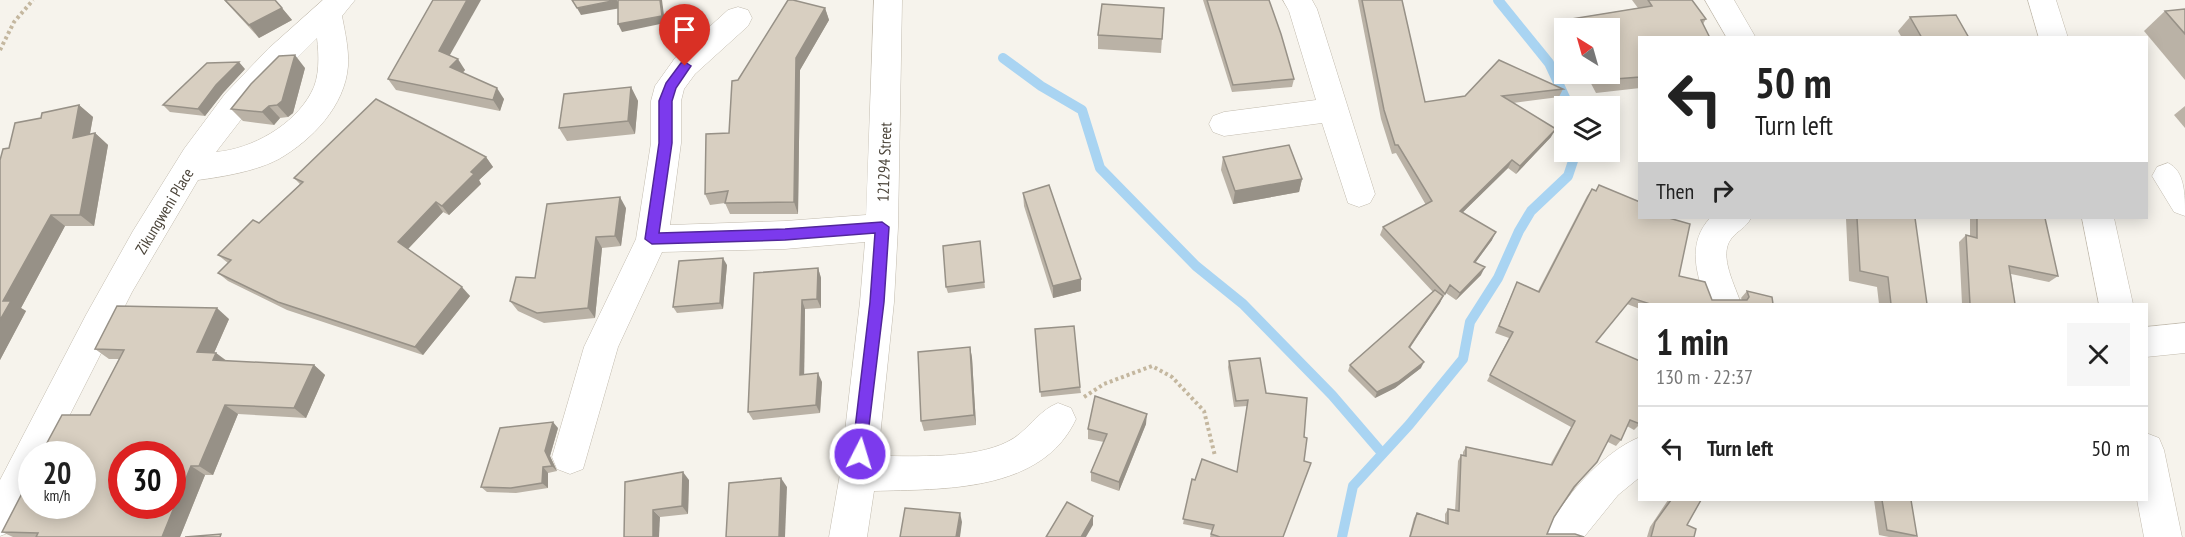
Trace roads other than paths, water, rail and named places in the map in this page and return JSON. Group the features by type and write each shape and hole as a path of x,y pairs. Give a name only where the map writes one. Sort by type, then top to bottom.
{"street":[{"name":"121294 Street","path":"848,537 858,474 877,302 882,227 888,0"},
{"path":"1297,0 1303,9 1359,194"},
{"path":"1719,0 1741,36"},
{"path":"2042,0 2053,36"},
{"path":"189,168 225,164 267,151 305,123 326,96 333,67 334,6"},
{"name":"Zikungweni Place","path":"39,441 115,292 189,168 223,119 254,82 334,6"},
{"path":"570,458 601,347 652,239 666,143 666,101 670,86 685,66 738,18"},
{"path":"1224,124 1333,110"},
{"path":"2168,176 2185,203"},
{"path":"1724,303 1714,277 1712,247 1718,231 1734,219"},
{"path":"2098,219 2116,303"},
{"path":"652,239 785,235 882,227"},
{"path":"2148,342 2185,338"},
{"path":"858,474 953,470 985,465 1011,457 1033,446 1058,419"},
{"path":"1563,537 1566,530 1605,483 1638,456"},
{"path":"2148,460 2163,537"},
{"name":"Zikungweni Place","path":"0,518 18,483"}],"waterway":[{"path":"1498,0 1549,63 1564,96"},
{"path":"1003,58 1041,86 1082,110 1100,168 1196,266 1243,304 1332,395 1382,453"},
{"path":"1342,537 1353,486 1409,425 1463,359 1470,322 1498,278 1519,231 1531,211 1568,176 1573,162"}]}
